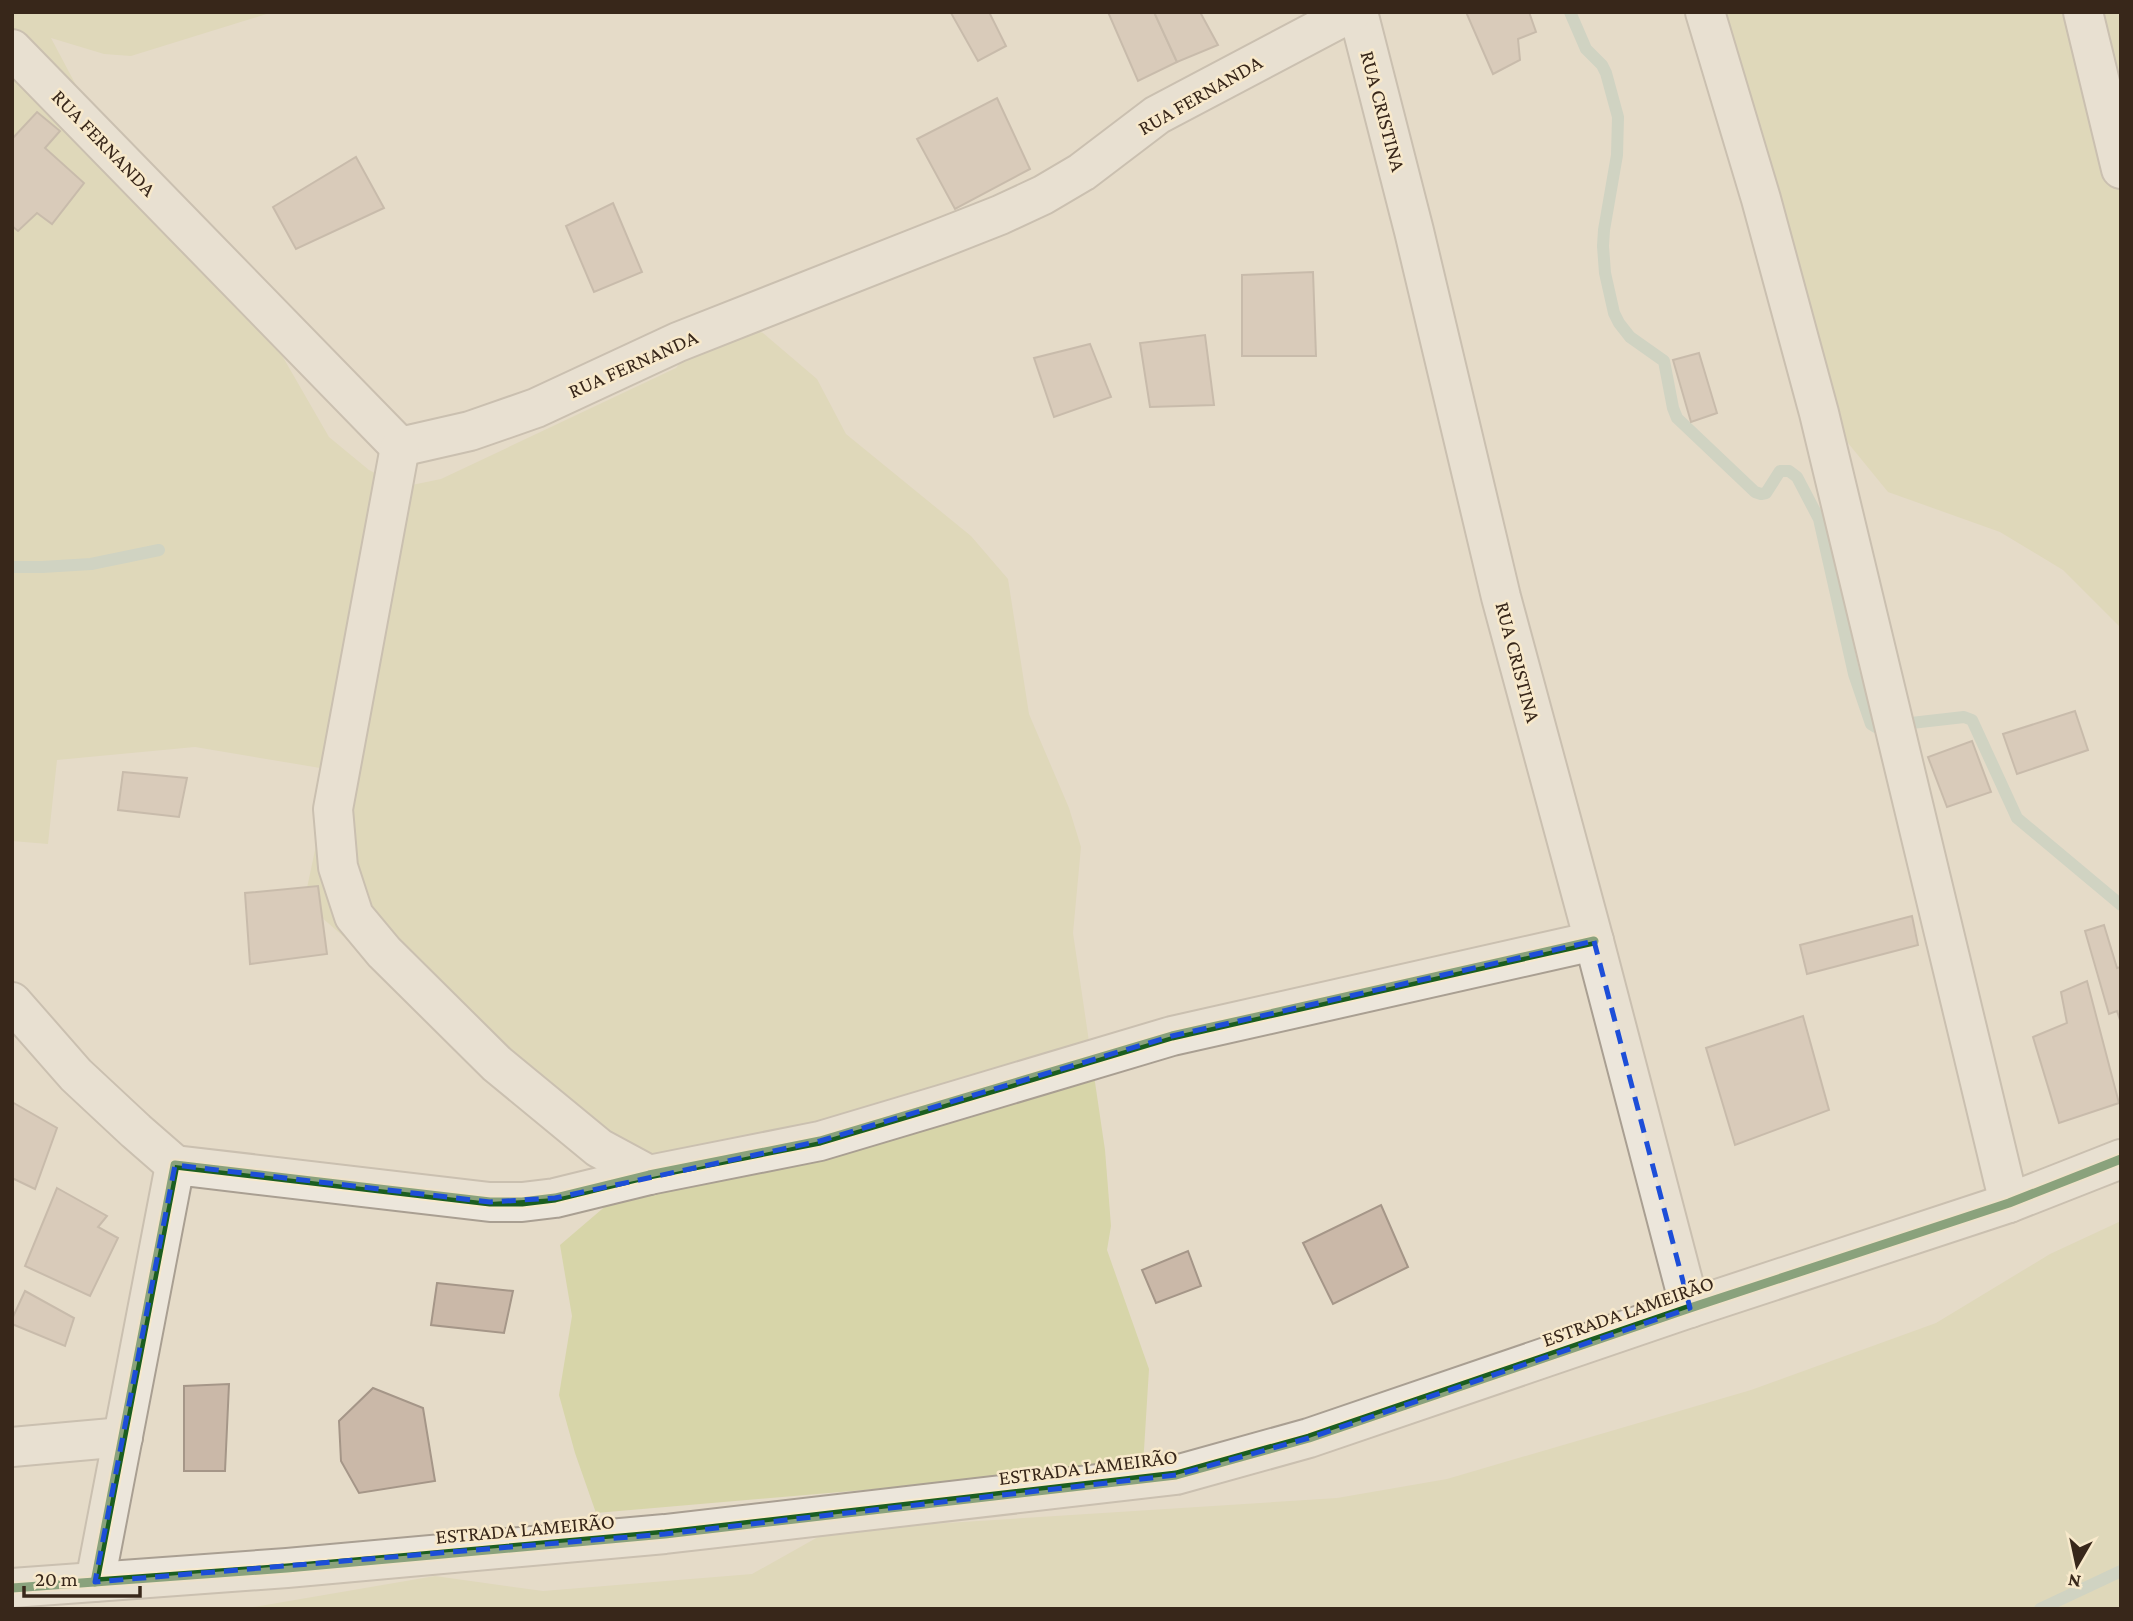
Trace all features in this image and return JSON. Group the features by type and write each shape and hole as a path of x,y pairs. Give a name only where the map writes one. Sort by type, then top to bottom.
{"street":[{"name":"RUA FERNANDA","path":"12,49 400,447 470,430 536,408 678,342 1000,215 1043,195 1082,172 1157,115 1352,12"},
{"name":"RUA CRISTINA","path":"1358,12 1414,231 1501,597 1690,1308"},
{"path":"1705,12 1761,199 1819,413 2009,1203"},
{"path":"2083,12 2121,170"},
{"path":"400,447 333,809 338,867 354,916 384,952 497,1063 599,1148 649,1175"},
{"path":"12,1002 76,1075 135,1131 176,1165 489,1202 522,1202 555,1198 649,1175 820,1141 1172,1036 1594,941"},
{"name":"ESTRADA LAMEIRÃO","path":"12,1588 287,1568 665,1534 1176,1475 1309,1438 2009,1203 2121,1159"},
{"path":"95,1582 176,1165"},
{"path":"12,1447 123,1437"}],"highlighted area":[{"path":"1594,941 1690,1308 1309,1438 1176,1475 665,1534 95,1582 175,1165 490,1202 555,1198 820,1141 1172,1036"}],"shaded area":[{"path":"12,12 273,12 131,56 104,54 51,38 95,121 280,352 329,437 369,470 402,487 441,479 676,368 707,330 734,322 763,333 817,379 846,434 971,536 1008,579 1029,714 1069,808 1081,847 1073,933 1105,1150 1111,1226 1107,1250 1149,1369 1143,1466 596,1513 559,1395 572,1316 560,1245 629,1186 304,902 332,770 195,747 57,760 48,844 12,841"},
{"path":"1720,12 2121,12 2121,628 2063,570 2000,532 1888,492 1839,432"},
{"path":"2121,1221 2121,1609 242,1609 435,1576 543,1591 752,1574 834,1528 1337,1498 1447,1479 1751,1390 1936,1323 2050,1254"}],"building":[{"path":"989,12 1006,46 978,61 951,13"},
{"path":"1108,12 1154,12 1177,62 1138,81"},
{"path":"1154,12 1200,12 1218,45 1177,62"},
{"path":"1466,12 1529,12 1536,32 1518,39 1520,60 1493,74"},
{"path":"997,98 1030,169 955,209 917,139"},
{"path":"37,112 60,131 45,148 84,183 52,224 37,213 18,231 12,226 12,139"},
{"path":"356,157 384,208 296,249 273,207"},
{"path":"613,203 642,272 594,292 566,226"},
{"path":"1313,272 1316,356 1242,356 1242,275"},
{"path":"1205,335 1214,405 1150,407 1140,343"},
{"path":"1090,344 1111,397 1054,417 1034,358"},
{"path":"1699,353 1717,413 1691,422 1673,360"},
{"path":"2075,711 2088,750 2017,774 2003,734"},
{"path":"1972,741 1991,792 1947,807 1928,757"},
{"path":"123,772 187,778 179,817 118,810"},
{"path":"318,886 327,954 250,964 245,893"},
{"path":"1912,916 1918,945 1807,974 1800,945"},
{"path":"2104,925 2117,968 2121,967 2121,1023 2117,1011 2109,1014 2085,931"},
{"path":"2087,981 2119,1103 2059,1123 2033,1037 2067,1023 2061,992"},
{"path":"1803,1016 1829,1110 1735,1145 1706,1048"},
{"path":"12,1102 57,1128 35,1189 12,1178"},
{"path":"57,1188 107,1216 98,1227 118,1238 90,1296 25,1266"},
{"path":"1381,1205 1408,1267 1333,1304 1303,1243"},
{"path":"1188,1251 1201,1286 1156,1303 1142,1270"},
{"path":"437,1283 513,1291 504,1333 431,1325"},
{"path":"25,1291 74,1318 65,1346 12,1324"},
{"path":"229,1384 225,1471 184,1471 184,1386"},
{"path":"373,1388 423,1408 435,1481 359,1493 341,1461 339,1421"}],"waterway":[{"path":"1570,12 1586,49 1606,73 1618,117 1617,155 1603,246 1605,273 1614,313 1630,337 1664,361 1677,418 1755,492 1766,493 1780,471 1789,471 1797,477 1819,519 1854,674 1871,724 1876,727 1964,717 1972,720 2017,818 2121,905"},
{"path":"12,567 91,564 159,550"},
{"path":"2040,1609 2121,1571"}],"cycle path":[{"path":"95,1582 175,1165 490,1202 555,1198 649,1175 820,1141 1172,1036 1594,941"},
{"path":"12,1588 287,1568 665,1534 1176,1475 1309,1438 2009,1203 2121,1159"}]}
